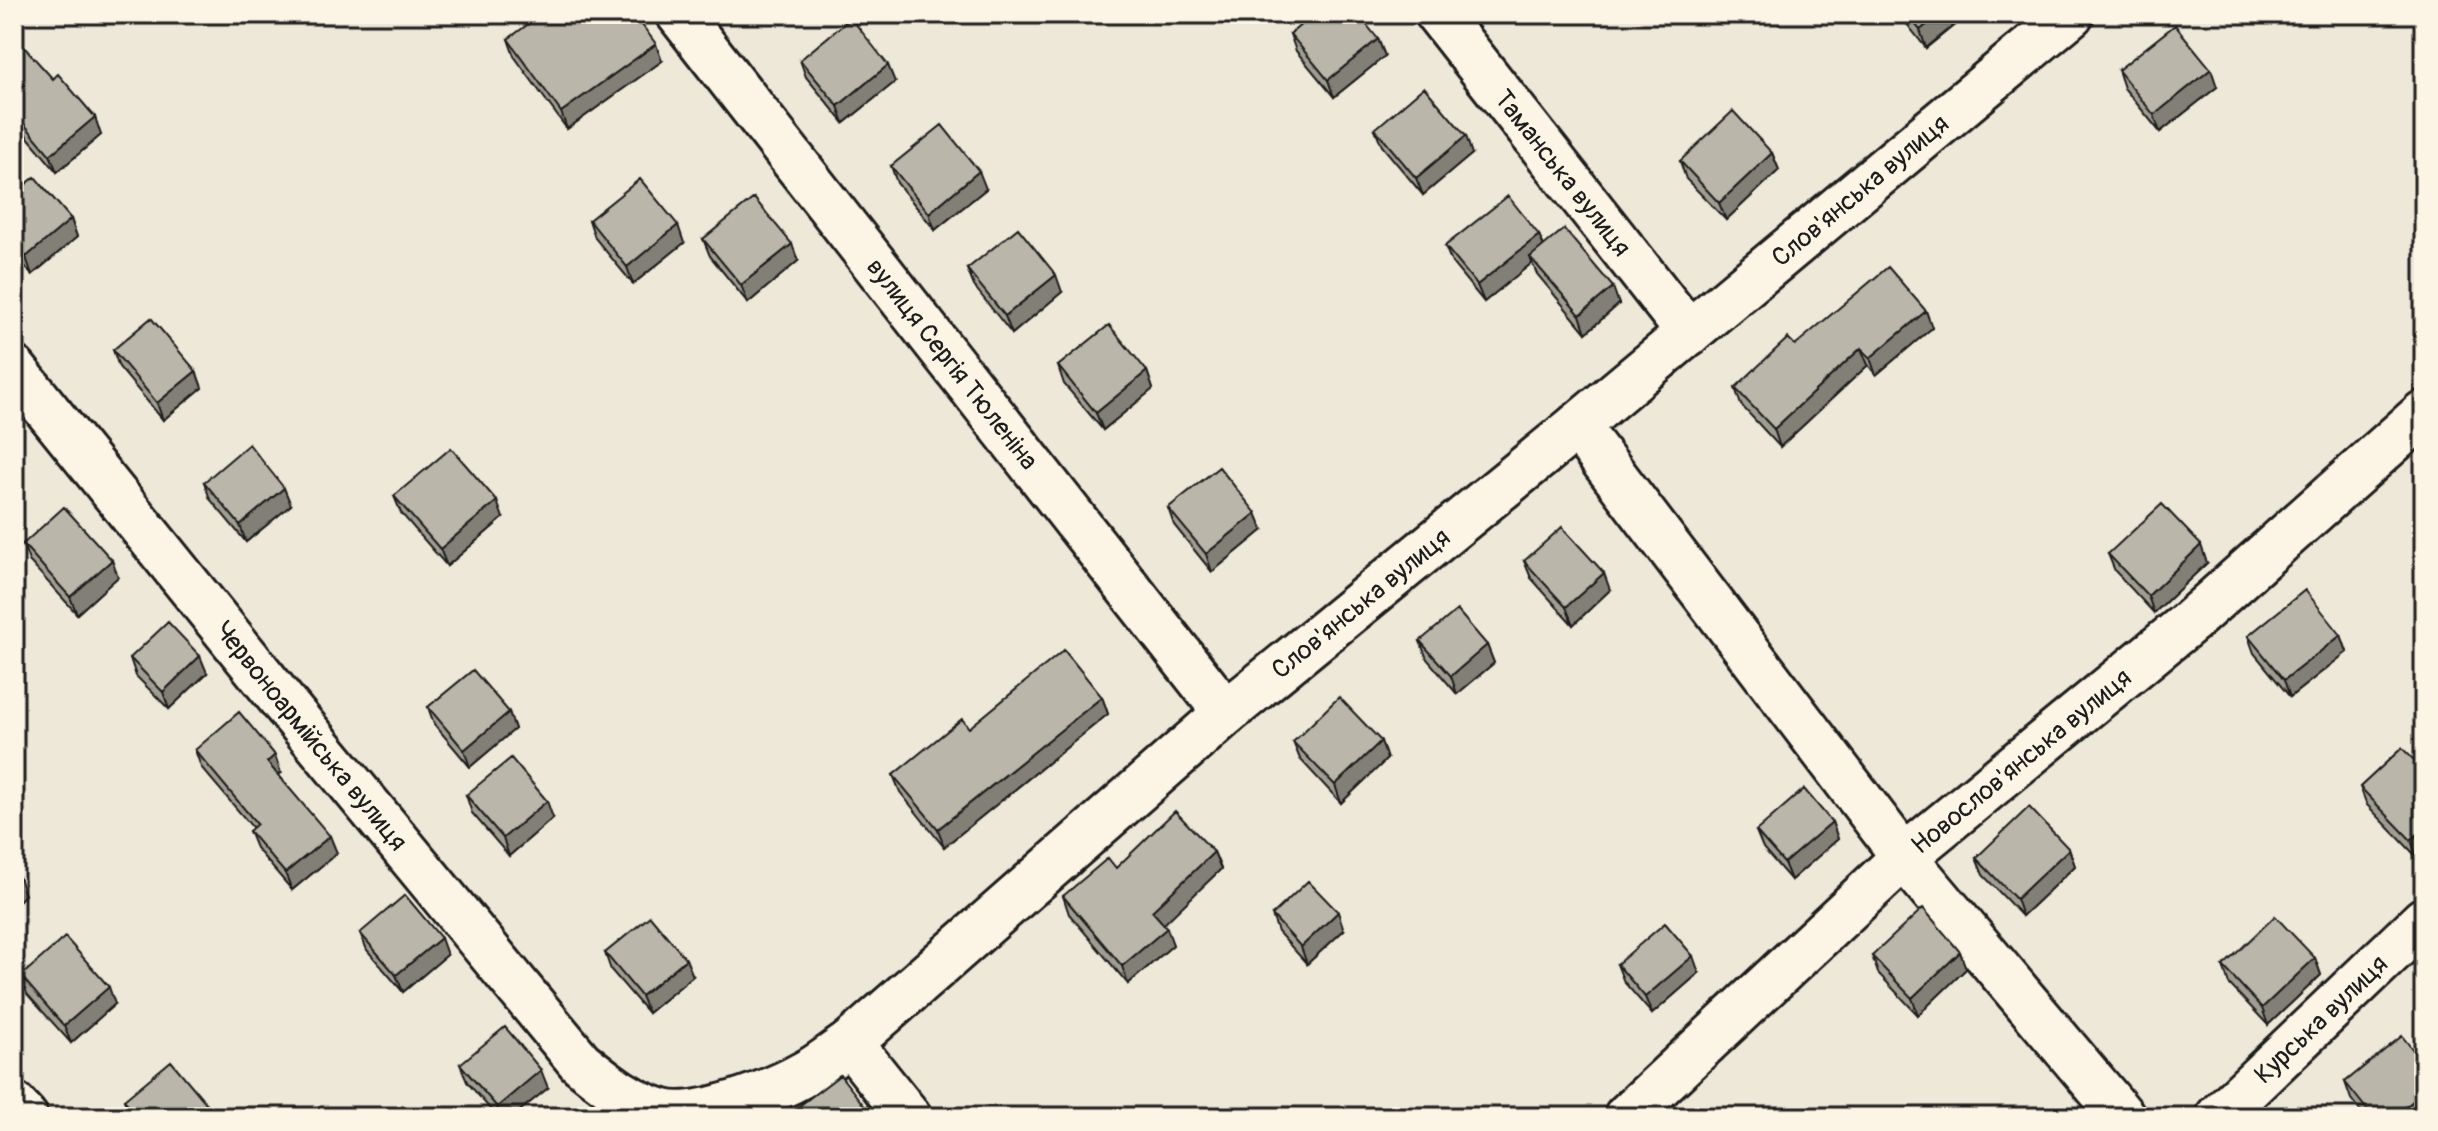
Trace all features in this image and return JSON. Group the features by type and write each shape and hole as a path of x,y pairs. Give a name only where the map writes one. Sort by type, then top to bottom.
{"street":[{"name":"вулиця Сергія Тюленіна","path":"679,14 1226,713"},
{"name":"Таманська вулиця","path":"1438,14 1689,333"},
{"name":"Слов'янська вулиця","path":"619,1094 666,1113 708,1110 757,1095 805,1074 850,1043 1226,713 1577,426 2071,14"},
{"name":"Червоноармійська вулиця","path":"20,390 580,1062 619,1094"},
{"name":"Новослов'янська вулиця","path":"1626,1117 1904,857 2191,621 2424,413"},
{"path":"1577,426 1904,857 2123,1117"},
{"name":"Курська вулиця","path":"2218,1117 2424,920"},
{"path":"850,1043 909,1117"},
{"path":"14,1105 25,1117"}],"building":[{"path":"542,14 634,14 656,44 561,112 508,39"},
{"path":"1314,14 1358,14 1378,39 1328,80 1290,34"},
{"path":"1907,14 1940,14 1920,30"},
{"path":"851,18 888,65 838,106 800,60"},
{"path":"2175,25 2211,69 2154,115 2118,70"},
{"path":"14,36 53,79 58,74 95,117 50,155 14,112 20,107 14,101"},
{"path":"1424,87 1466,136 1416,178 1375,129"},
{"path":"1733,111 1772,153 1719,203 1680,161"},
{"path":"942,125 979,171 929,213 891,166"},
{"path":"35,177 71,219 26,257 14,243 14,194"},
{"path":"640,179 678,225 627,267 589,220"},
{"path":"1508,196 1539,235 1477,285 1445,246"},
{"path":"754,198 792,244 741,285 703,239"},
{"path":"1018,228 1056,275 1005,316 967,269"},
{"path":"1564,229 1613,287 1580,315 1530,257"},
{"path":"1888,267 1926,311 1870,358 1861,348 1774,429 1735,388 1788,338 1795,345"},
{"path":"151,318 196,371 157,403 113,350"},
{"path":"1109,325 1147,371 1096,413 1058,366"},
{"path":"249,444 284,488 240,525 204,482"},
{"path":"451,448 497,501 440,549 394,496"},
{"path":"1219,467 1256,513 1206,554 1168,508"},
{"path":"2162,504 2201,545 2148,596 2108,554"},
{"path":"64,507 112,560 70,597 23,544"},
{"path":"1562,527 1604,573 1566,607 1524,561"},
{"path":"2305,590 2341,635 2284,680 2248,636"},
{"path":"1457,610 1487,645 1451,676 1420,641"},
{"path":"168,622 200,656 163,692 130,658"},
{"path":"1064,650 1102,697 938,829 893,775 962,719 969,728"},
{"path":"473,670 509,712 464,750 428,707"},
{"path":"1339,697 1381,741 1335,785 1293,742"},
{"path":"239,712 275,755 267,762 330,836 285,873 249,831 257,824 195,750"},
{"path":"2402,748 2424,770 2424,828 2411,840 2360,787"},
{"path":"511,758 547,801 503,838 466,795"},
{"path":"1804,789 1832,822 1784,863 1756,831"},
{"path":"2029,807 2069,849 2016,899 1976,858"},
{"path":"1175,811 1214,852 1152,911 1167,928 1122,966 1063,896 1108,858 1116,868"},
{"path":"1308,881 1338,912 1301,947 1272,915"},
{"path":"405,895 441,938 396,975 360,933"},
{"path":"1923,908 1960,952 1912,998 1872,956"},
{"path":"650,916 686,959 641,996 605,953"},
{"path":"2275,916 2315,958 2262,1008 2223,966"},
{"path":"1665,923 1693,956 1645,997 1617,964"},
{"path":"65,937 109,987 64,1026 21,976"},
{"path":"505,1027 541,1070 497,1107 460,1064"},
{"path":"2402,1036 2424,1064 2424,1092 2393,1117 2373,1117 2345,1082"},
{"path":"171,1061 207,1104 192,1117 139,1117 124,1100"},
{"path":"840,1075 873,1117 799,1117 794,1110"},
{"path":"2092,1110 2102,1117 2085,1117"}]}
